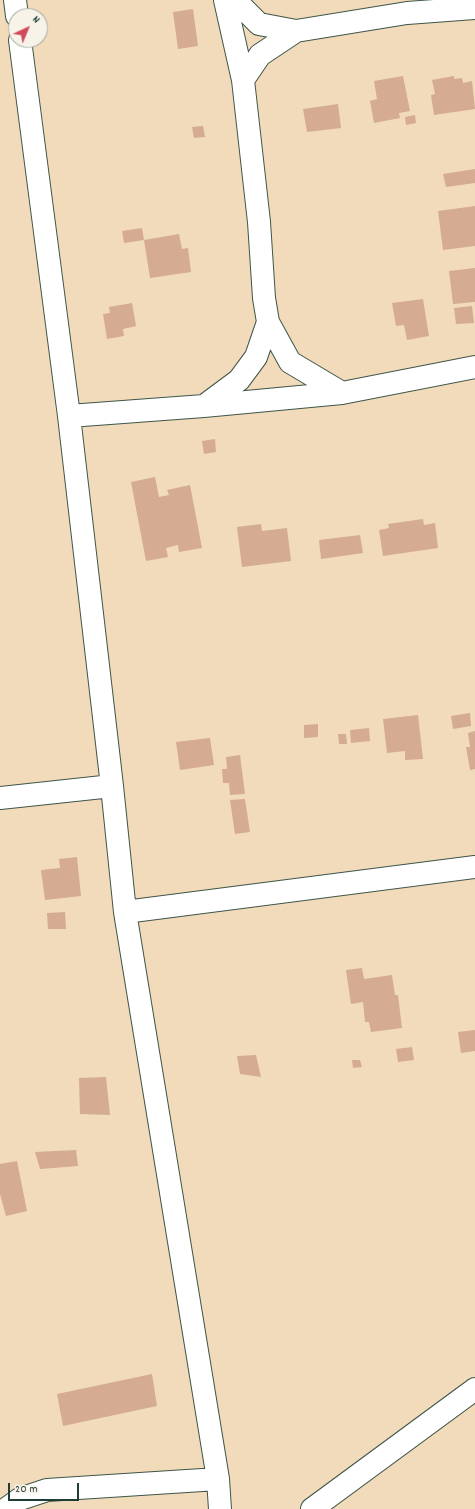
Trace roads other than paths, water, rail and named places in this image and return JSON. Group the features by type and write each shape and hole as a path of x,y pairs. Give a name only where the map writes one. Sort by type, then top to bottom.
{"street":[{"path":"225,0 243,80 259,222 264,298 268,322 290,362 342,393"},
{"path":"234,0 259,24 296,31 407,13 475,8"},
{"path":"243,80 260,55 296,31"},
{"path":"21,48 69,416 126,912 218,1478 220,1509"},
{"path":"204,406 239,380 256,357 268,322"},
{"path":"69,416 204,406 342,393 475,367"},
{"path":"0,798 112,786"},
{"path":"126,912 475,867"},
{"path":"312,1509 475,1389"},
{"path":"6,1509 20,1499 47,1490 218,1478"}]}
